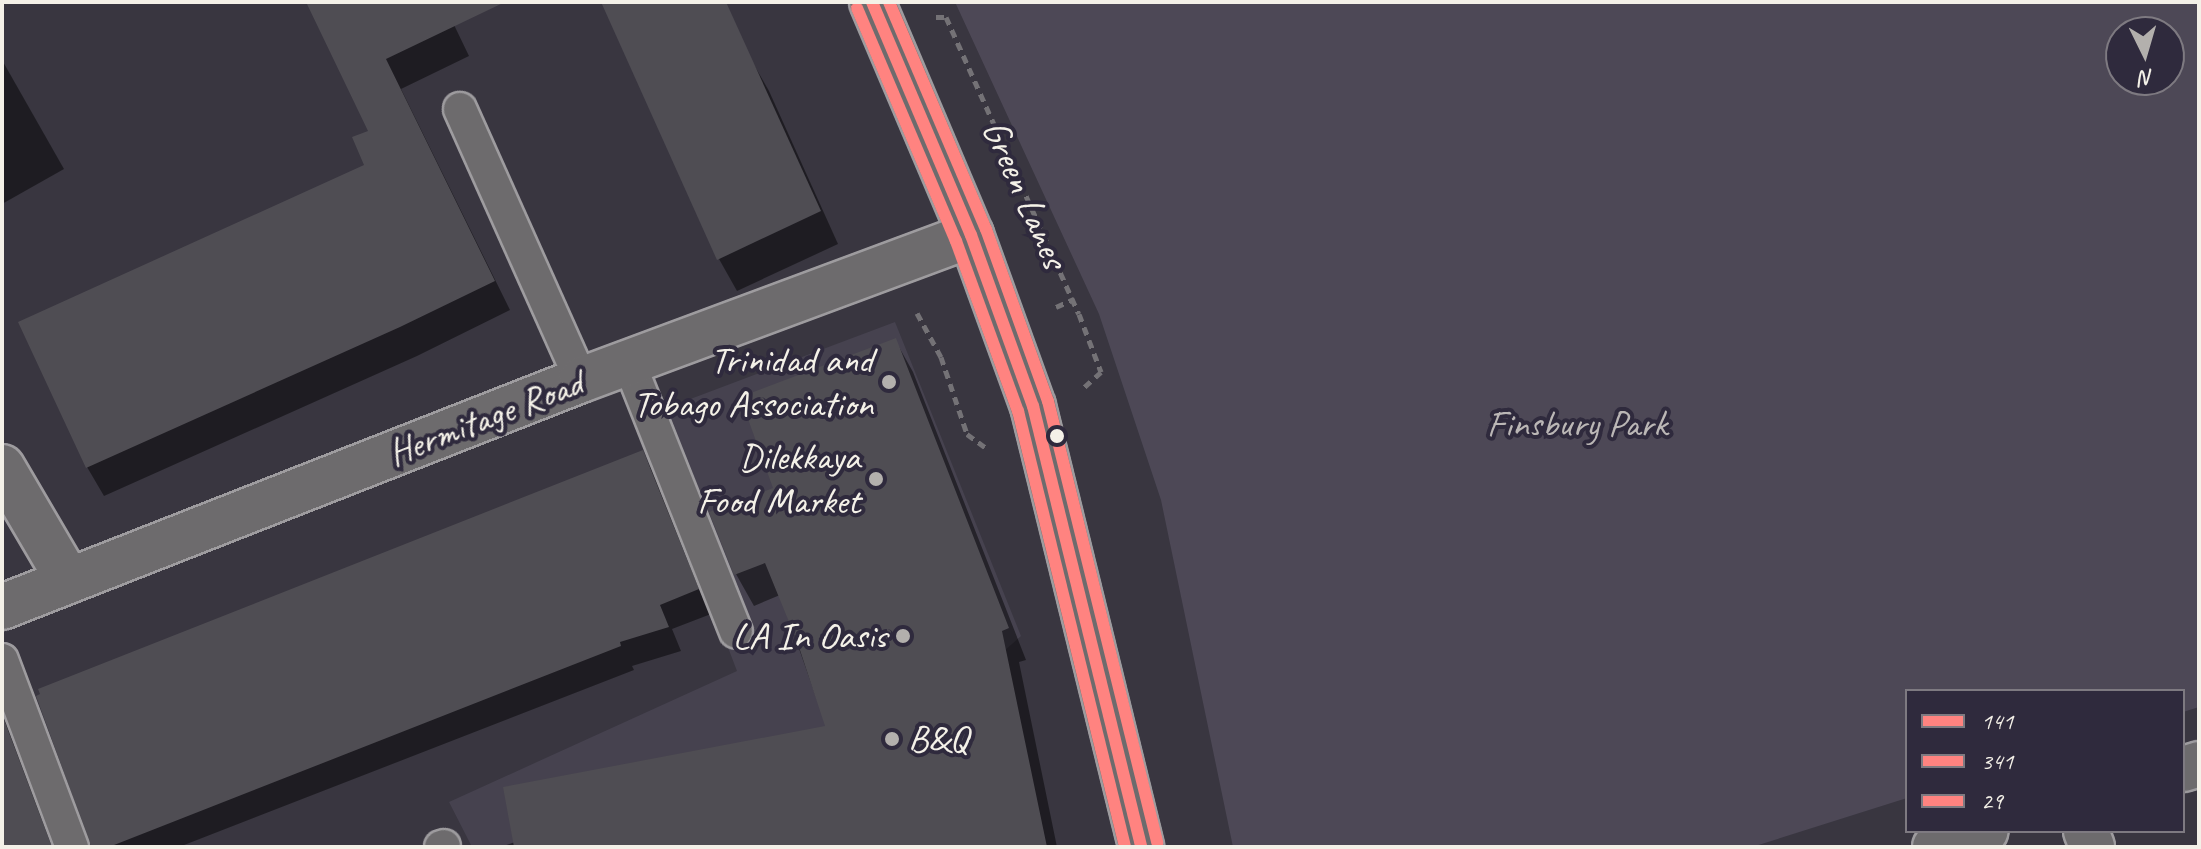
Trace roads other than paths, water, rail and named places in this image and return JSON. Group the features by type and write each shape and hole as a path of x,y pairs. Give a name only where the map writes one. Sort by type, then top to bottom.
{"street":[{"name":"Green Lanes","path":"872,2 971,235 1041,432 1141,847"},
{"name":"Hermitage Road","path":"2,607 581,380 971,235"},
{"path":"2,467 69,581"},
{"path":"1935,847 1980,833"}],"lane":[{"path":"460,109 581,380"},
{"path":"629,363 736,632"},
{"path":"2,660 72,847"}],"place":[{"name":"Trinidad and Tobago Association","path":"889,382"},
{"name":"Dilekkaya Food Market","path":"876,479"},
{"name":"LA In Oasis","path":"903,636"},
{"name":"B&Q","path":"892,739"}],"park label":[{"name":"Finsbury Park","path":"1577,424"}]}
